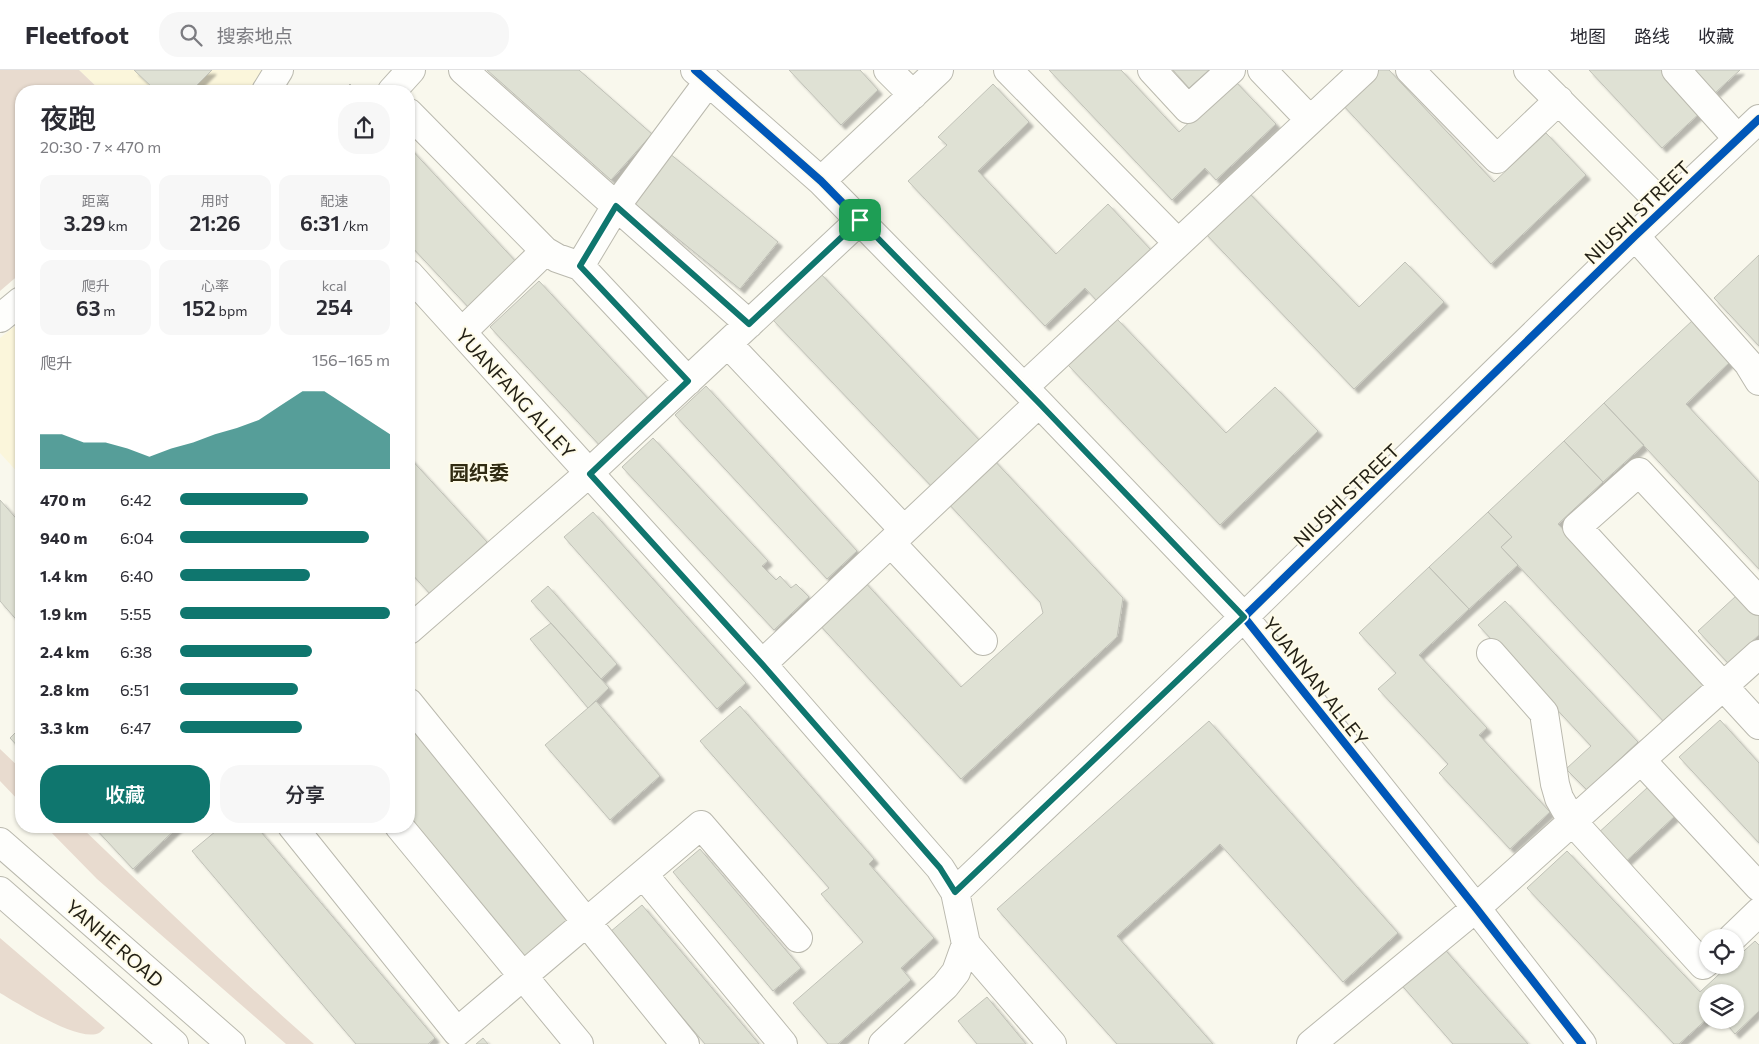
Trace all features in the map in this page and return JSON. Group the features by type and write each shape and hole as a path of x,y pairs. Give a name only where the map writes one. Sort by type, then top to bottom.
{"street":[{"path":"270,85 279,70"},
{"path":"397,85 411,70"},
{"path":"463,70 749,324"},
{"path":"888,70 913,95"},
{"path":"821,181 939,70"},
{"path":"1008,70 1178,243"},
{"path":"1152,70 1188,109 1231,70"},
{"path":"1262,70 1310,120"},
{"path":"762,664 898,536 1178,243 1364,70"},
{"path":"1528,70 1666,207"},
{"path":"1676,70 1737,138"},
{"path":"1417,72 1496,159 1559,100"},
{"path":"580,266 616,206 702,76"},
{"name":"YUANNAN ALLEY","path":"702,76 821,181 1032,395 1244,617 1582,1044"},
{"path":"415,119 545,251 557,258 580,266 688,381"},
{"name":"NIUSHI STREET","path":"955,892 1244,617 1635,236 1759,119"},
{"path":"415,625 590,474 860,220"},
{"path":"1635,236 1748,363 1759,381"},
{"path":"462,332 545,251"},
{"name":"YUANFANG ALLEY","path":"415,281 762,664 940,868 955,892 966,944 1052,1044"},
{"path":"0,318 15,306"},
{"path":"728,344 898,536 983,642"},
{"path":"1759,601 1639,472 1577,527 1759,725"},
{"path":"1490,653 1544,713 1555,784 1559,798 1572,821 1699,961"},
{"path":"1311,1044 1476,908 1759,654"},
{"path":"415,711 685,1044"},
{"path":"1641,760 1759,887"},
{"path":"298,833 456,1032 701,825 798,938"},
{"path":"404,833 579,1044"},
{"name":"YANHE ROAD","path":"0,842 231,1044"},
{"path":"644,874 783,1044"},
{"name":"YANHE ROAD","path":"0,891 174,1044"},
{"path":"1741,929 1759,912"},
{"path":"883,1044 945,986 956,972 966,944"}],"shaded area":[{"path":"0,70 79,70 95,85 15,85 15,278 0,291"},
{"path":"79,70 269,70 260,85 95,85"},
{"path":"15,326 15,469 0,453 0,338"},
{"path":"0,749 15,763 15,797 0,781"},
{"path":"52,833 87,833 225,964 314,1044 286,1044 97,879"},
{"path":"0,938 105,1028 99,1033 90,1035 78,1033 49,1021 0,993"}],"building":[{"path":"134,70 212,70 197,85 150,85"},
{"path":"487,70 579,70 652,134 611,180"},
{"path":"789,70 860,70 878,90 841,125"},
{"path":"1049,70 1121,70 1179,132 1234,80 1276,124 1216,180 1205,168 1172,200"},
{"path":"1173,70 1209,70 1189,88"},
{"path":"1376,70 1389,70 1494,182 1546,133 1586,175 1491,264 1341,103"},
{"path":"1589,70 1662,70 1701,112 1662,148"},
{"path":"1694,70 1740,70 1715,93"},
{"path":"993,84 1029,122 978,171 1056,254 1108,204 1151,250 1097,301 1085,288 1045,326 908,181 947,145 938,137"},
{"path":"415,153 519,265 471,310 415,250"},
{"path":"669,153 778,242 740,289 630,200"},
{"path":"1247,191 1359,307 1405,262 1444,302 1354,389 1204,232"},
{"path":"1759,255 1759,346 1714,298"},
{"path":"820,273 983,444 935,490 772,319"},
{"path":"539,281 652,403 603,449 490,327"},
{"path":"1117,319 1226,433 1275,387 1318,431 1220,525 1068,365"},
{"path":"1693,320 1731,361 1686,404 1759,482 1759,569 1604,403"},
{"path":"706,386 857,551 827,579 675,415"},
{"path":"1604,403 1644,445 1603,482 1564,441"},
{"path":"653,438 768,561 762,566 776,580 780,576 791,588 796,584 809,597 774,630 622,467"},
{"path":"1564,441 1603,482 1558,524 1708,685 1666,724 1501,547 1512,537 1488,512"},
{"path":"992,458 1123,598 1117,637 961,779 817,622 863,580 961,687 1043,613 1040,602 946,501"},
{"path":"415,464 487,542 431,595 415,578"},
{"path":"0,500 15,517 15,618 0,601"},
{"path":"593,512 746,683 717,709 564,537"},
{"path":"1488,512 1512,537 1501,547 1518,565 1469,609 1429,567"},
{"path":"1429,567 1469,609 1419,655 1487,728 1479,735 1550,812 1510,849 1439,773 1448,764 1378,689 1396,673 1359,633"},
{"path":"548,586 617,664 601,679 531,601"},
{"path":"1736,596 1759,608 1759,635 1728,663 1698,631"},
{"path":"1505,601 1638,742 1587,790 1566,769 1591,746 1478,625"},
{"path":"551,623 609,688 588,708 530,639"},
{"path":"596,701 660,776 610,820 545,745"},
{"path":"740,706 874,859 869,864 934,938 901,968 911,980 838,1044 828,1044 793,1003 863,942 821,894 829,888 700,741"},
{"path":"1720,720 1759,763 1759,843 1679,757"},
{"path":"1209,721 1398,933 1343,982 1220,844 1117,936 1213,1044 1117,1044 997,909"},
{"path":"415,729 576,925 529,963 415,824"},
{"path":"15,733 15,743 10,738"},
{"path":"1648,787 1675,816 1622,865 1595,836"},
{"path":"100,833 172,833 133,869"},
{"path":"214,833 262,833 435,1038 428,1044 356,1044 192,851"},
{"path":"700,849 801,968 773,991 673,872"},
{"path":"1567,851 1699,991 1699,1026 1679,1044 1674,1044 1527,888"},
{"path":"642,905 759,1044 705,1044 610,932"},
{"path":"1755,941 1759,945 1759,1011 1744,1025 1744,984 1709,984 1719,974 1744,974 1744,951"},
{"path":"1440,944 1528,1044 1453,1044 1398,981"},
{"path":"987,997 1026,1044 977,1044 958,1021"},
{"path":"1731,1029 1740,1029 1735,1034"},
{"path":"483,1038 488,1044 476,1044"}],"cycle path":[{"path":"695,70 821,181 1039,403 1244,617 1582,1044"},
{"path":"955,892 1244,617 1635,236 1759,119"}],"district":[{"name":"园织委","path":"479,472"}],"route":[{"path":"616,206 749,324 860,220 1244,617 955,892 940,868 762,664 590,474 688,381 580,266 616,206"}]}
